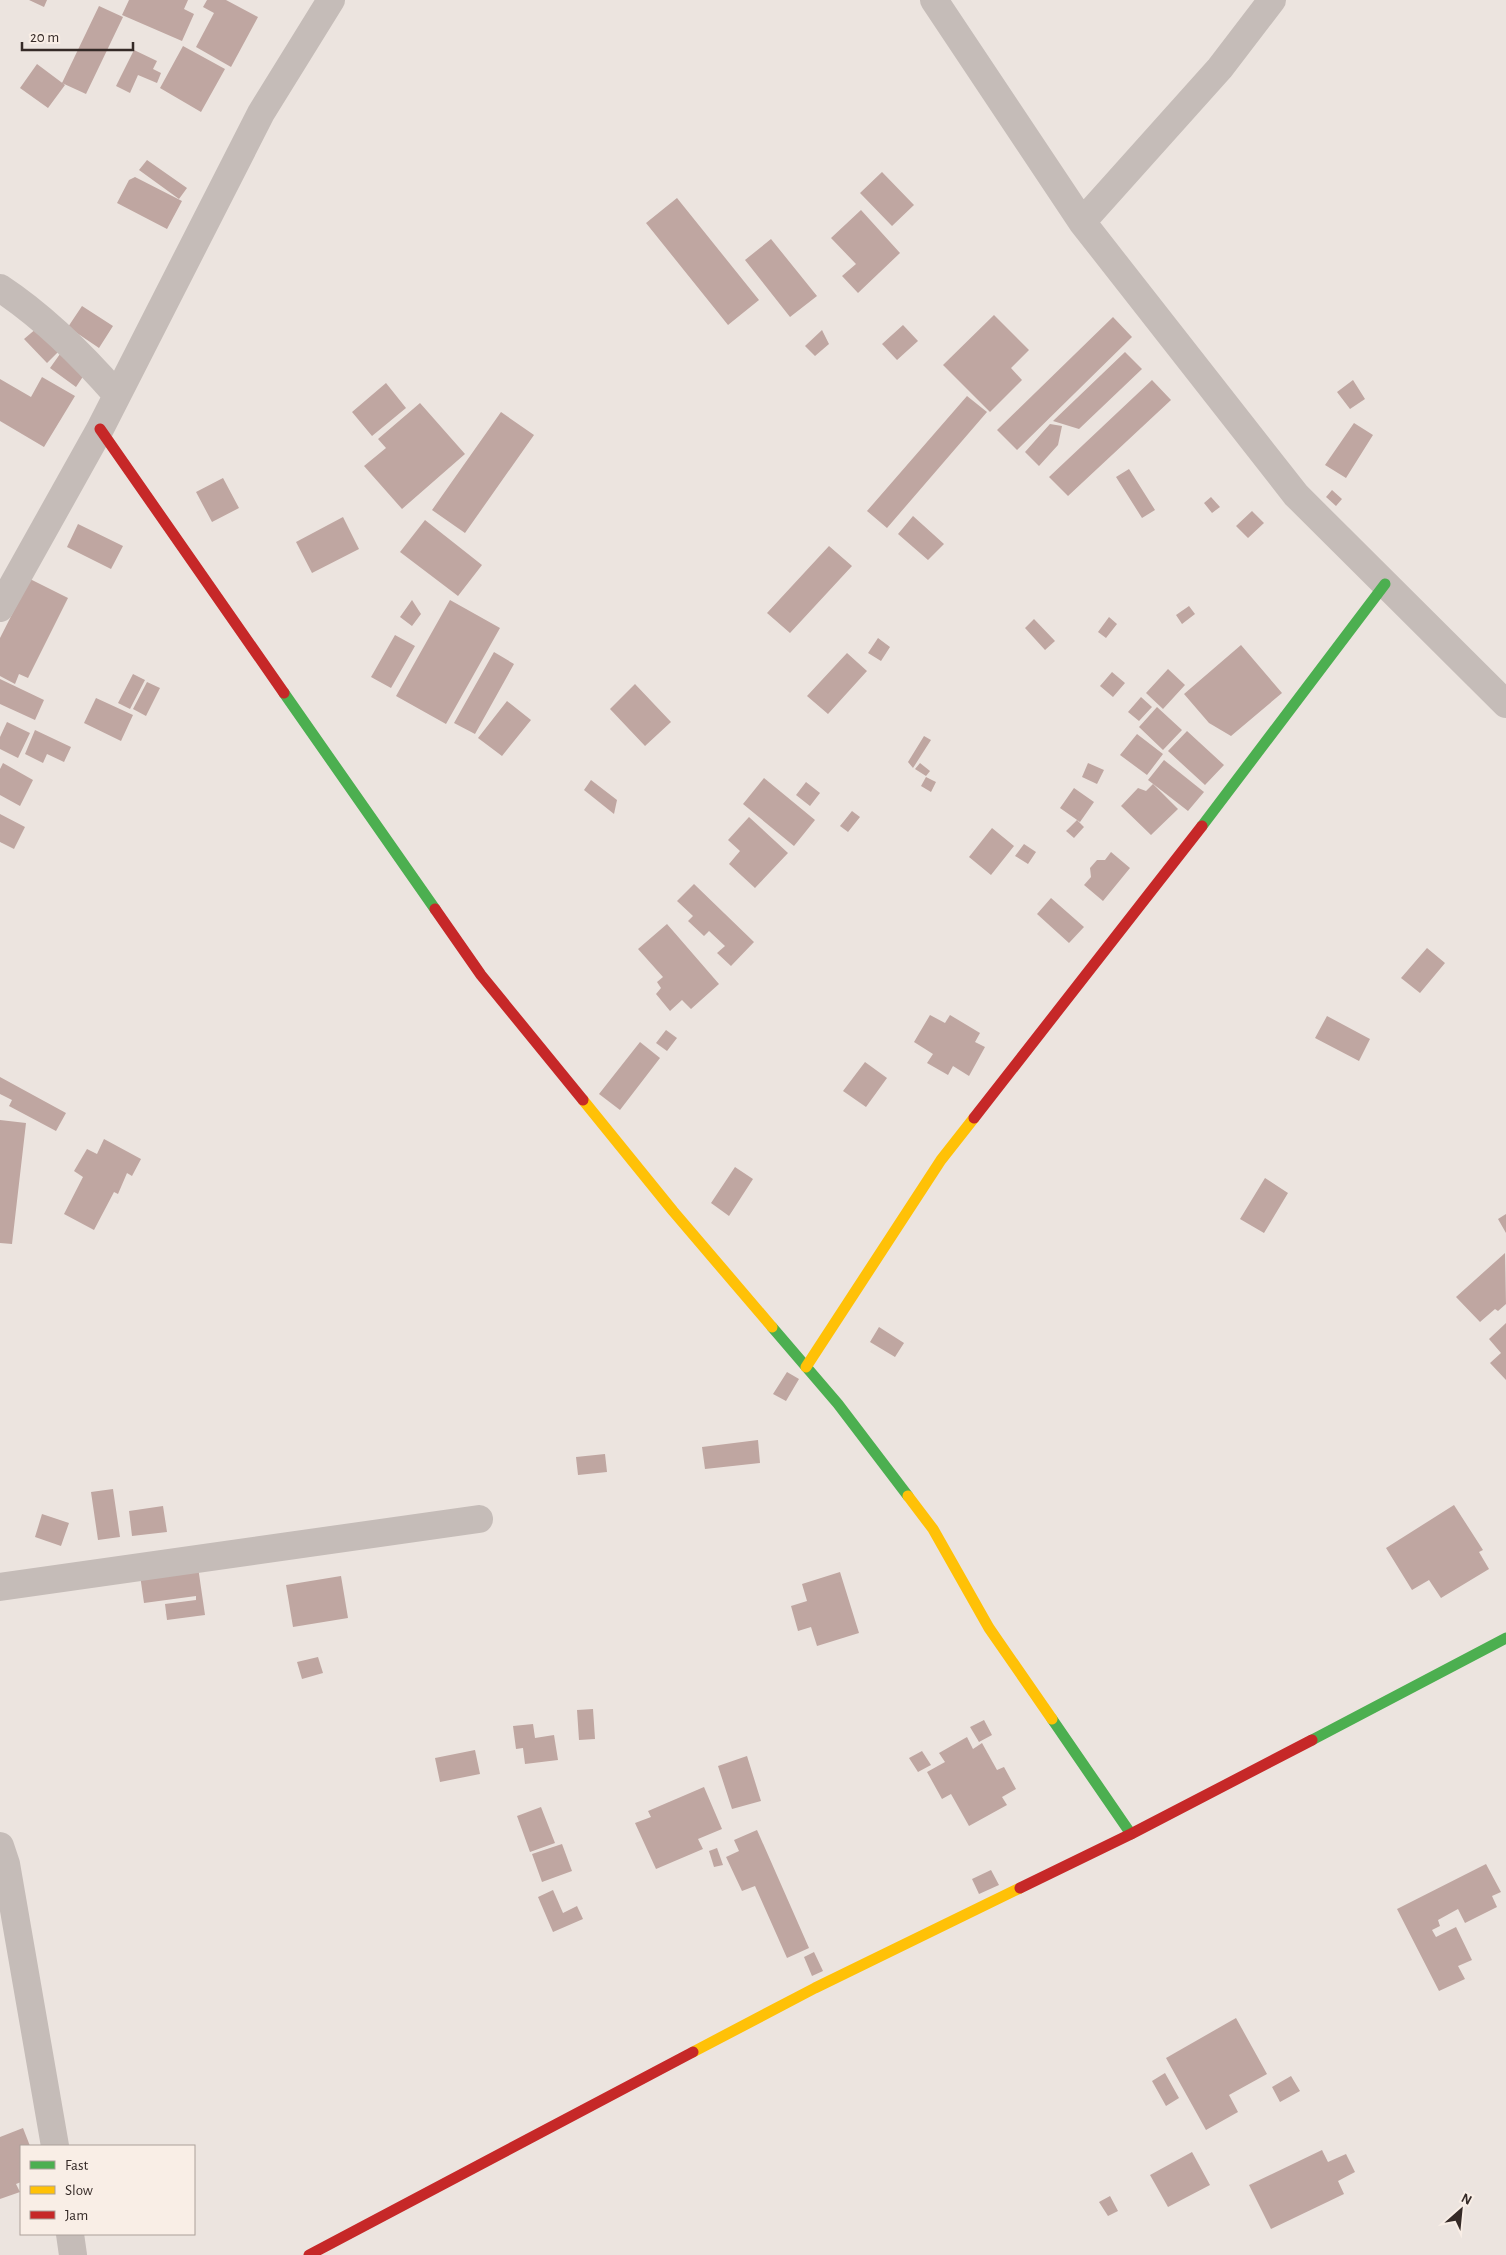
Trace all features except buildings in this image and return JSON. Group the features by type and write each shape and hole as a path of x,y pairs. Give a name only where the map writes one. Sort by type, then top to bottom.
{"street":[{"path":"0,608 100,429 261,113 331,0"},
{"path":"934,0 1082,222 1296,495 1506,704"},
{"path":"1082,222 1220,68 1272,0"},
{"path":"0,288 60,336 117,395"},
{"path":"100,429 481,976 667,1204 838,1404 933,1529 988,1628 1131,1834"},
{"path":"806,1367 941,1160 1231,789 1385,584"},
{"path":"0,1587 479,1519"},
{"path":"309,2255 815,1988 1131,1834 1506,1638"},
{"path":"0,1846 6,1864 55,2145"},
{"path":"70,2235 73,2255"}],"traffic: fast":[{"path":"1202,826 1385,584"},
{"path":"284,693 435,909"},
{"path":"772,1327 838,1404 908,1496"},
{"path":"1312,1740 1506,1638"},
{"path":"1052,1719 1131,1834"}],"traffic: slow":[{"path":"583,1100 673,1211 772,1327"},
{"path":"806,1367 941,1160 974,1118"},
{"path":"908,1496 933,1529 989,1628 1052,1719"},
{"path":"693,2052 815,1988 1020,1888"}],"traffic: jam":[{"path":"100,429 284,693"},
{"path":"974,1118 1202,826"},
{"path":"435,909 481,975 583,1100"},
{"path":"1020,1888 1131,1834 1312,1740"},
{"path":"309,2255 693,2052"}]}
